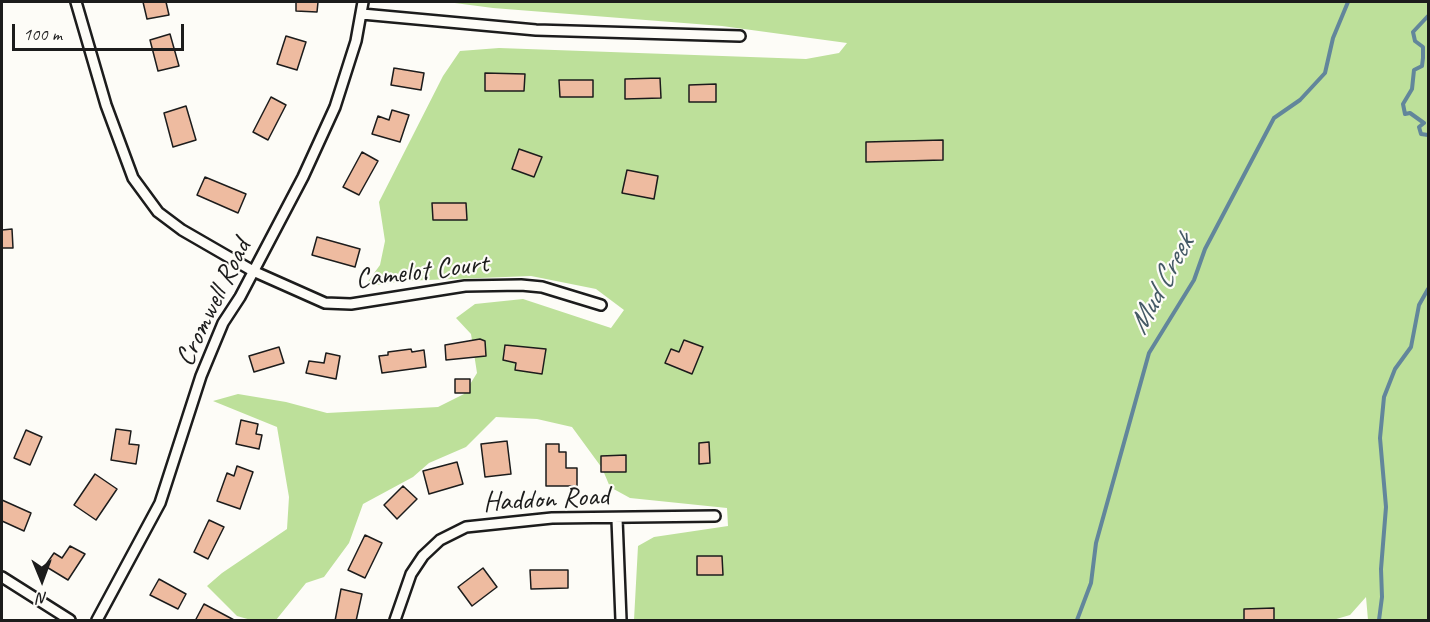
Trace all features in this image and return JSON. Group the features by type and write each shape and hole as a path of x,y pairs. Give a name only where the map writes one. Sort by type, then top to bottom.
{"street":[{"name":"Camelot Court","path":"76,2 106,105 126,162 142,194 158,212 182,230 254,271 316,301 336,305 465,286 520,285 542,287 601,305"},
{"name":"Cromwell Road","path":"97,621 141,544 160,503 212,347 303,177 335,107 356,41 363,2"},
{"path":"362,14 536,30 740,36"},
{"name":"Haddon Road","path":"395,621 411,574 423,556 453,533 466,527 518,520 715,516"},
{"path":"617,519 621,621"},
{"path":"2,577 70,621"}],"green space":[{"path":"447,2 1428,2 1428,620 1368,620 1366,597 1350,615 1333,620 634,620 638,546 654,537 728,526 727,508 630,498 610,487 602,468 572,427 537,419 496,417 466,447 429,463 413,477 363,504 349,543 324,577 306,583 276,620 251,620 237,616 207,586 222,573 287,529 289,497 277,427 213,401 238,394 286,402 327,413 438,407 464,394 477,373 471,334 456,318 475,304 523,299 611,328 624,310 596,289 531,276 402,281 364,287 380,265 385,241 379,202 443,76 460,51 499,48 806,59 839,53 847,43 722,26 493,8"}],"building":[{"path":"143,2 166,2 169,15 147,19"},
{"path":"296,2 318,2 317,12 296,11"},
{"path":"170,34 179,66 158,71 150,40"},
{"path":"286,36 306,42 297,70 277,64"},
{"path":"394,68 424,73 421,90 391,85"},
{"path":"485,73 525,74 524,91 485,91"},
{"path":"660,78 661,98 625,99 625,79"},
{"path":"559,80 593,80 593,97 560,97"},
{"path":"716,84 716,102 689,102 689,85"},
{"path":"271,97 286,105 268,140 253,132"},
{"path":"186,106 196,140 173,147 164,113"},
{"path":"392,110 409,115 400,142 372,134 378,116 389,120"},
{"path":"943,140 943,160 866,162 866,142"},
{"path":"519,149 542,157 534,177 512,169"},
{"path":"362,152 378,161 359,195 343,187"},
{"path":"627,170 658,176 654,199 622,193"},
{"path":"205,177 246,194 238,213 197,195"},
{"path":"432,203 466,203 467,220 433,220"},
{"path":"12,229 13,248 2,248 2,230"},
{"path":"317,237 360,249 355,267 312,255"},
{"path":"480,339 485,341 486,356 446,360 445,345"},
{"path":"684,340 703,347 692,374 665,363 671,349 679,352"},
{"path":"505,345 546,349 542,374 515,370 516,363 503,360"},
{"path":"279,347 284,363 254,372 249,356"},
{"path":"411,349 412,352 424,350 426,367 382,373 379,356 388,355 388,352"},
{"path":"326,353 340,356 336,379 306,373 309,361 324,363"},
{"path":"455,379 470,379 470,393 455,393"},
{"path":"241,420 258,424 256,434 262,435 259,449 236,444"},
{"path":"116,429 131,431 129,444 139,445 136,464 111,460"},
{"path":"26,430 42,437 30,465 14,458"},
{"path":"507,441 511,474 485,477 481,444"},
{"path":"709,442 710,463 699,464 699,443"},
{"path":"546,444 559,444 559,452 566,452 566,468 577,468 577,486 546,486"},
{"path":"626,455 626,472 601,472 601,456"},
{"path":"457,462 463,484 429,494 423,471"},
{"path":"237,466 253,472 240,509 217,501 227,473 234,476"},
{"path":"95,474 117,489 96,520 74,505"},
{"path":"403,486 417,499 397,519 384,505"},
{"path":"2,500 31,513 24,531 2,521"},
{"path":"209,520 224,527 208,559 194,552"},
{"path":"365,535 382,543 365,578 348,570"},
{"path":"70,546 85,554 68,580 45,566 54,553 62,558"},
{"path":"697,556 722,556 723,575 697,575"},
{"path":"483,568 497,587 472,606 458,587"},
{"path":"530,570 568,570 568,588 531,589"},
{"path":"159,579 186,594 178,609 150,595"},
{"path":"341,589 362,594 356,621 335,621"},
{"path":"204,604 236,621 195,621"},
{"path":"1274,608 1274,621 1244,621 1244,609"}],"waterway":[{"name":"Mud Creek","path":"1077,620 1091,583 1096,543 1149,353 1194,280 1205,249 1274,118 1300,100 1325,73 1333,38 1348,2"},
{"path":"1428,16 1413,32 1415,41 1423,47 1422,66 1414,70 1412,89 1403,104 1405,114 1410,113 1424,123 1419,127 1421,134 1428,135"},
{"path":"1379,620 1386,507 1380,438 1384,397 1395,369 1411,347 1419,305 1428,289"}]}
